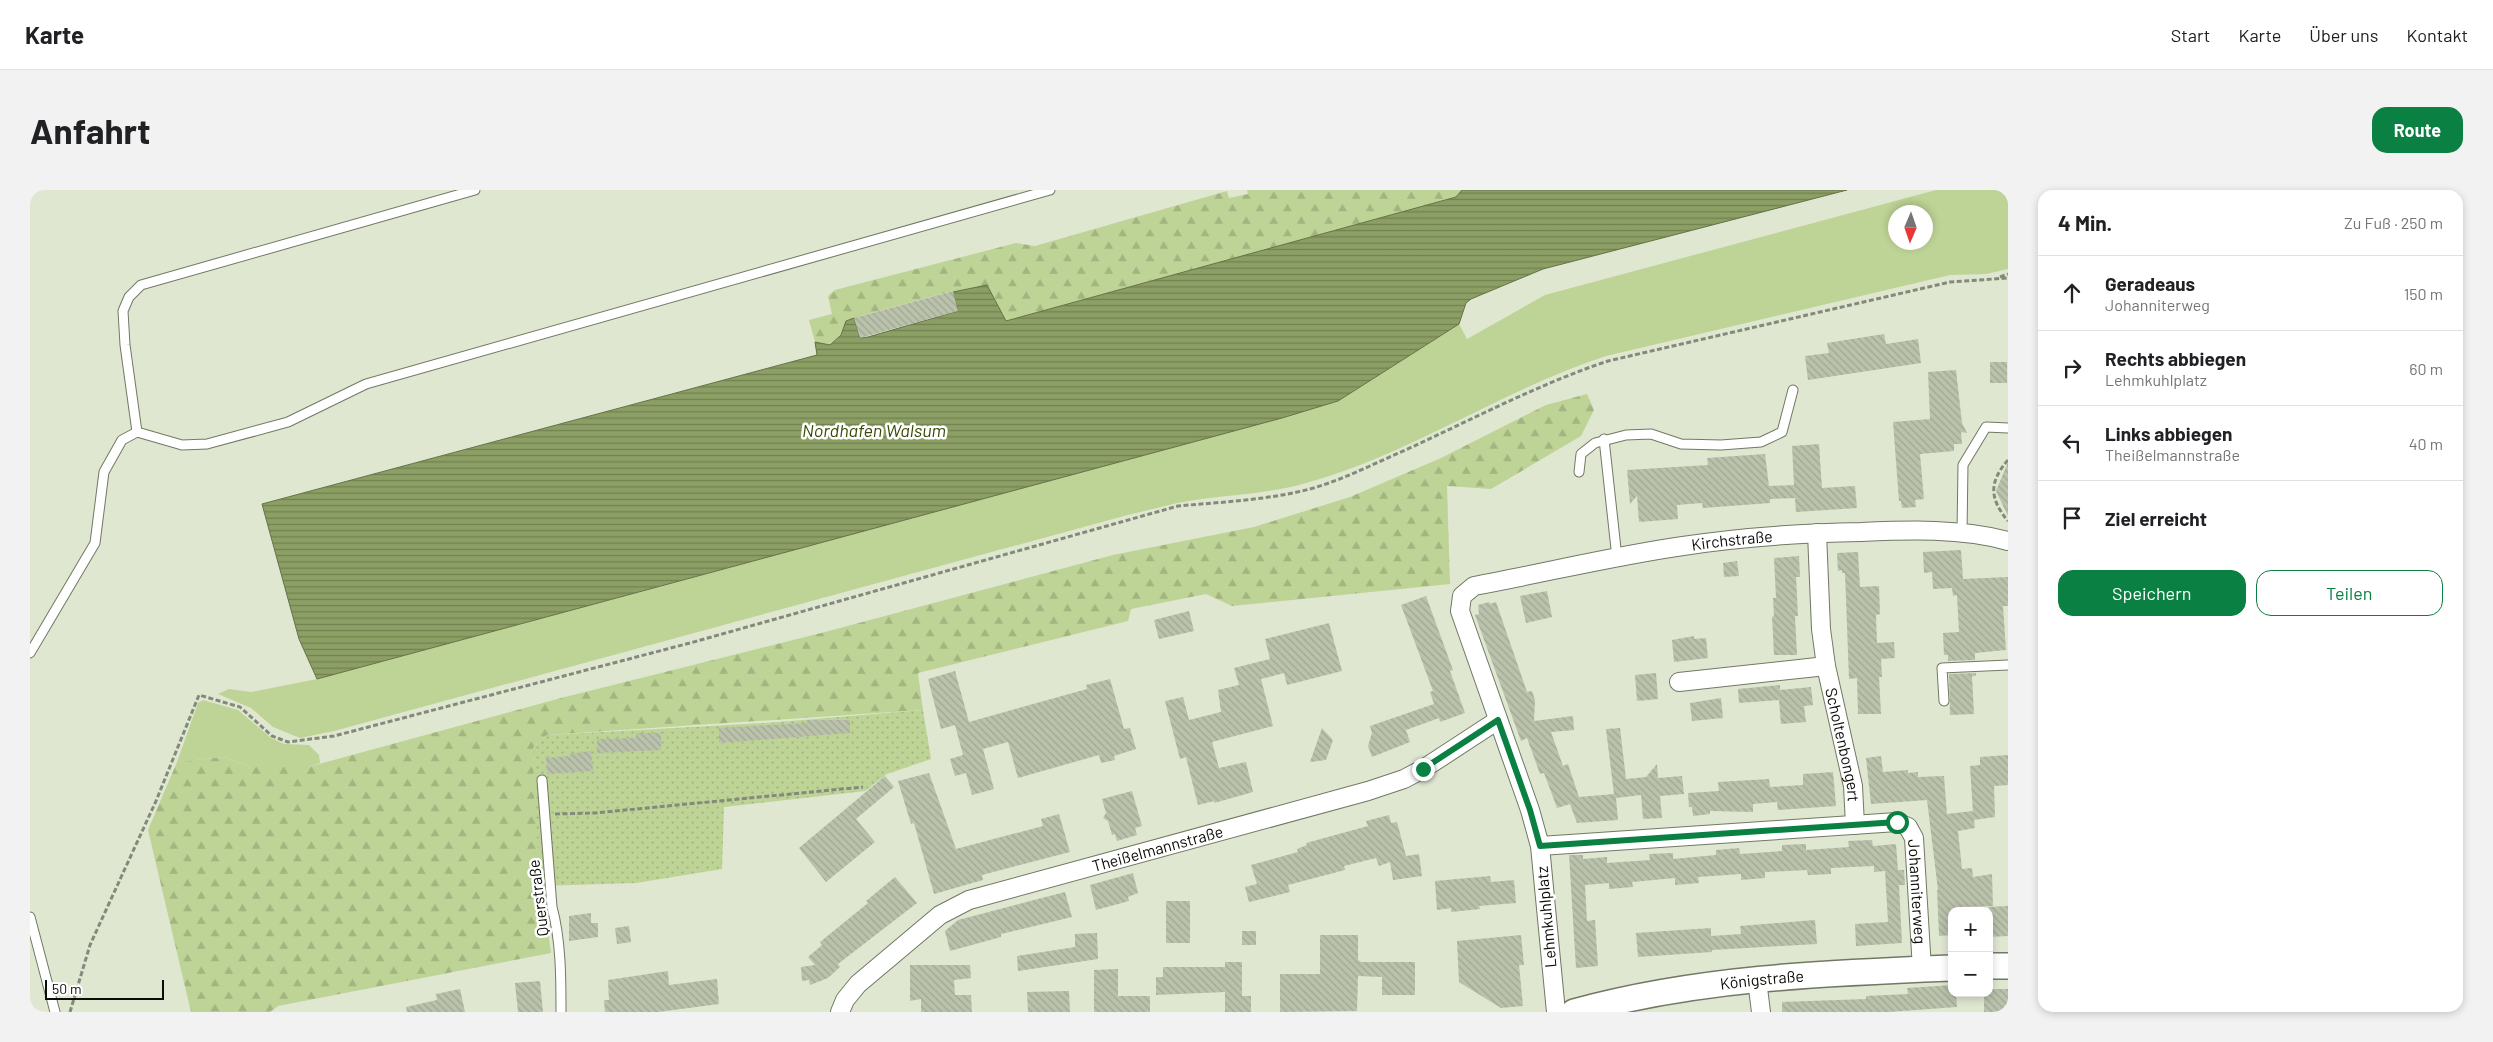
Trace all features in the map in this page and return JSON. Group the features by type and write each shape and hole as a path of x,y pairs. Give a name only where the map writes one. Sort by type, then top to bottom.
{"street":[{"name":"Kirchstraße","path":"1462,596 1474,586 1617,558 1682,546 1780,535 1896,530 1962,533 2008,541"},
{"name":"Scholtenbongert","path":"1817,534 1821,629 1826,666 1852,786 1855,825"},
{"name":"Lehmkuhlplatz","path":"1462,596 1460,611 1530,810 1540,846 1556,1012"},
{"name":"Scholtenbongert","path":"1679,682 1826,666"},
{"name":"Theißelmannstraße","path":"840,1012 845,1000 858,984 940,915 969,900 1313,807 1404,779 1423,769 1498,720"},
{"name":"Johanniterweg","path":"1540,846 1897,822 1908,827 1914,838 1922,969"},
{"path":"1993,966 2008,966"},
{"name":"Königstraße","path":"1574,1012 1652,993 1758,980 1948,968"},
{"path":"1758,980 1761,1012"}],"lane":[{"path":"136,432 125,345 123,311 129,297 140,284 475,190"},
{"path":"30,653 96,543 104,472 122,440 136,432 182,445 207,444 288,422 366,384 1050,190"},
{"path":"1579,472 1581,454 1595,443 1604,439 1652,434 1682,444 1721,445 1761,442 1782,432 1793,390"},
{"path":"1962,533 1963,465 1986,427 2008,428"},
{"path":"1604,439 1617,558"},
{"path":"1944,701 1942,668 2008,665"},
{"name":"Querstraße","path":"542,780 552,907 556,925 561,984 560,1012"},
{"path":"30,917 55,1012"}],"path":[{"path":"1999,277 2008,274"},
{"path":"70,1012 90,945 156,801 199,694 240,707 272,736 288,742 334,736 690,643 1178,506 1257,498 1310,489 1338,480 1452,430 1562,376 1608,360 1684,341 1902,295 1950,282 1999,277 2008,278"},
{"path":"2008,460 1996,474 1993,494 1998,509 2008,521"},
{"path":"544,815 614,812 864,787"}],"green space":[{"path":"1247,190 1462,190 1456,197 1005,322 952,291 860,316 830,345 815,342 809,320 832,314 828,296 835,290 1016,243 1035,246 1227,191 1229,198 1248,194"},
{"path":"1936,190 2008,190 2008,269 1986,274 1950,275 1606,356 1530,386 1383,456 1345,471 1306,483 1267,491 1182,502 1124,516 334,731 300,738 273,727 251,708 218,694 229,689 251,692 317,679 1282,418 1338,401 1459,324 1467,339 1545,295"},
{"path":"1587,394 1594,410 1581,436 1491,489 1447,486 1450,584 1232,606 1206,594 1131,609 1128,621 918,673 923,710 547,735 533,748 539,851 551,953 278,1006 270,1012 191,1012 148,830 177,762 224,757 251,767 308,767 561,698 825,632 1113,555 1254,527 1350,497 1441,458 1546,405"},
{"path":"203,700 238,710 271,738 284,744 309,745 319,755 320,763 308,767 251,767 224,757 177,762 198,703"},
{"path":"923,710 931,759 887,774 865,791 724,807 722,869 636,883 541,886 534,797 533,748 547,735 766,723"}],"water":[{"name":"Nordhafen Walsum","path":"1462,190 1847,190 1543,269 1471,299 1466,303 1459,324 1338,401 1282,418 317,679 299,639 262,504 817,355 815,342 830,345 841,335 846,321 854,318 860,338 958,311 953,292 987,285 1006,321 1456,197"}],"building":[{"path":"953,291 958,311 860,338 854,318"},
{"path":"1884,334 1886,344 1918,339 1921,363 1808,380 1805,356 1829,353 1827,343"},
{"path":"1990,362 2007,362 2007,383 1990,383"},
{"path":"1956,370 1962,423 1967,433 1961,432 1962,444 1954,444 1954,451 1920,454 1924,499 1915,500 1916,507 1902,508 1901,501 1899,501 1893,422 1930,419 1928,372"},
{"path":"1819,444 1822,488 1855,486 1857,508 1796,512 1795,498 1770,499 1770,503 1703,508 1702,503 1677,505 1678,519 1639,522 1637,496 1630,504 1627,470 1708,465 1707,458 1765,454 1769,486 1794,485 1792,446"},
{"path":"2008,462 2008,516 1996,491"},
{"path":"1961,550 1963,579 2008,577 2008,606 2003,606 2006,650 1975,653 1975,660 1948,661 1948,655 1944,655 1943,633 1959,632 1957,595 1953,596 1952,588 1933,589 1932,572 1924,573 1923,552"},
{"path":"1858,552 1860,587 1879,586 1880,614 1876,615 1877,643 1894,642 1895,658 1881,659 1882,677 1879,677 1881,714 1858,714 1857,678 1849,679 1845,573 1842,573 1842,570 1838,571 1837,553"},
{"path":"1799,556 1800,577 1796,577 1798,616 1795,616 1797,655 1774,655 1772,617 1774,616 1773,598 1776,598 1774,558"},
{"path":"1737,561 1739,576 1724,577 1723,563"},
{"path":"1547,591 1552,617 1526,623 1520,596"},
{"path":"1426,596 1453,670 1450,671 1465,713 1440,722 1439,718 1406,730 1410,742 1372,757 1368,746 1372,733 1370,726 1434,704 1430,692 1433,691 1401,605"},
{"path":"1489,602 1490,604 1496,602 1527,692 1532,691 1535,700 1534,721 1573,716 1574,730 1551,732 1563,766 1568,764 1579,797 1614,794 1606,729 1620,728 1626,779 1646,777 1657,764 1658,778 1682,776 1684,794 1660,796 1662,818 1643,819 1641,795 1616,798 1618,820 1577,823 1570,804 1557,808 1544,773 1540,774 1527,738 1521,741 1475,615 1479,614 1478,605"},
{"path":"1189,611 1194,631 1159,639 1154,620"},
{"path":"1329,623 1342,671 1287,685 1284,673 1261,679 1273,726 1212,742 1219,768 1246,762 1253,792 1214,803 1214,801 1198,805 1186,757 1180,759 1165,701 1183,697 1189,720 1221,712 1218,690 1239,685 1234,668 1270,659 1265,639"},
{"path":"1694,636 1694,639 1706,638 1708,658 1674,662 1672,640"},
{"path":"955,671 969,722 1087,689 1086,685 1110,679 1124,729 1130,728 1136,749 1114,756 1115,760 1101,763 1099,755 1018,778 1008,742 983,749 994,789 972,795 966,773 955,776 950,759 963,755 955,725 941,729 928,679"},
{"path":"1656,673 1658,699 1637,701 1635,675"},
{"path":"1976,673 1976,676 1972,676 1974,714 1950,715 1949,674"},
{"path":"1780,685 1780,690 1811,687 1813,705 1804,706 1806,722 1781,724 1779,700 1739,703 1738,689"},
{"path":"1721,698 1723,718 1692,721 1690,703"},
{"path":"807,720 850,720 850,733 719,743 719,728 807,723"},
{"path":"1322,728 1333,740 1326,760 1310,762"},
{"path":"636,733 661,733 661,750 597,753 597,739 636,738"},
{"path":"591,751 593,771 547,774 546,758 570,756 569,754"},
{"path":"2008,755 2008,785 1994,786 1995,817 1974,820 1975,828 1958,831 1962,869 1972,868 1973,877 1992,874 1993,906 1948,907 1948,935 1939,936 1938,890 1927,800 1871,804 1866,758 1881,756 1883,772 1908,770 1908,773 1918,772 1918,777 1944,776 1947,814 1972,811 1973,813 1970,766 1980,765 1980,757"},
{"path":"1833,772 1836,806 1778,810 1777,802 1753,804 1753,812 1710,811 1710,814 1693,816 1692,807 1689,807 1688,793 1719,791 1718,782 1769,779 1770,787 1803,785 1803,774"},
{"path":"929,773 956,849 1043,826 1041,819 1059,814 1070,852 982,875 983,880 934,894 914,823 911,824 898,781"},
{"path":"885,776 894,787 856,819 875,842 826,882 799,848"},
{"path":"1132,791 1142,826 1135,828 1137,835 1117,841 1115,834 1112,835 1108,821 1103,818 1106,813 1102,799"},
{"path":"1389,815 1391,823 1397,822 1406,856 1419,854 1422,876 1393,880 1390,862 1379,866 1376,858 1344,866 1345,870 1288,885 1290,892 1249,902 1245,887 1257,884 1251,865 1298,852 1297,849 1307,845 1306,843 1368,826 1366,821"},
{"path":"1872,840 1873,846 1896,844 1898,870 1904,870 1905,885 1899,885 1902,943 1856,946 1855,924 1888,922 1885,871 1874,872 1874,866 1831,868 1831,874 1808,875 1807,870 1765,872 1765,878 1741,880 1741,874 1698,877 1699,883 1675,885 1675,878 1632,882 1633,887 1609,889 1609,883 1585,885 1587,921 1595,920 1598,966 1576,968 1569,855 1583,855 1583,859 1607,857 1607,863 1650,860 1649,854 1673,853 1673,859 1716,855 1716,850 1739,848 1740,854 1782,851 1782,845 1806,844 1806,850 1849,847 1848,841"},
{"path":"1133,873 1138,893 1128,897 1129,901 1096,910 1090,885"},
{"path":"1490,876 1491,882 1514,880 1516,903 1479,906 1480,909 1451,912 1451,908 1437,910 1435,881"},
{"path":"895,877 917,903 838,964 840,967 828,978 810,985 809,980 802,981 801,967 815,965 808,957 822,945 820,942 868,903 866,901"},
{"path":"1065,892 1072,917 1001,934 1001,937 950,951 945,931 958,920"},
{"path":"1166,901 1190,901 1190,943 1166,943"},
{"path":"2008,906 2008,936 1993,937 1993,907 1989,907"},
{"path":"591,913 591,923 598,923 598,937 569,941 569,916"},
{"path":"1815,920 1817,944 1712,950 1712,952 1638,957 1636,933 1711,928 1711,936 1741,934 1740,926"},
{"path":"629,926 631,942 617,944 615,928"},
{"path":"1242,931 1256,931 1256,945 1242,945"},
{"path":"1097,933 1098,959 1018,971 1017,956 1075,947 1075,934"},
{"path":"1320,935 1358,935 1358,960 1361,962 1415,962 1415,995 1382,995 1382,977 1358,976 1357,1011 1280,1012 1280,974 1320,974"},
{"path":"1521,935 1524,965 1519,965 1523,1006 1501,1008 1459,982 1457,941"},
{"path":"1225,962 1242,962 1242,996 1251,996 1251,1012 1225,1012 1225,992 1156,995 1156,977 1163,977 1163,967 1225,967"},
{"path":"910,965 970,965 971,978 954,980 955,995 971,995 972,1012 921,1012 921,999 910,1001"},
{"path":"1118,969 1118,996 1150,996 1150,1012 1094,1012 1094,970"},
{"path":"668,971 669,985 717,979 719,1004 658,1012 605,1012 604,1000 609,1000 608,980"},
{"path":"540,981 543,1012 518,1012 515,983"},
{"path":"1948,985 1948,997 1956,997 1957,1007 1889,1012 1782,1012 1782,1002 1866,999 1866,996 1908,994 1907,988"},
{"path":"460,989 465,1012 407,1012 406,1007 437,1000 436,994"},
{"path":"1993,989 2008,989 2008,1012 1984,1012 1984,997 1993,997"},
{"path":"1069,991 1070,1012 1028,1012 1027,992"}],"route":[{"path":"1423,769 1498,720 1518,773 1540,846 1897,822"}]}
